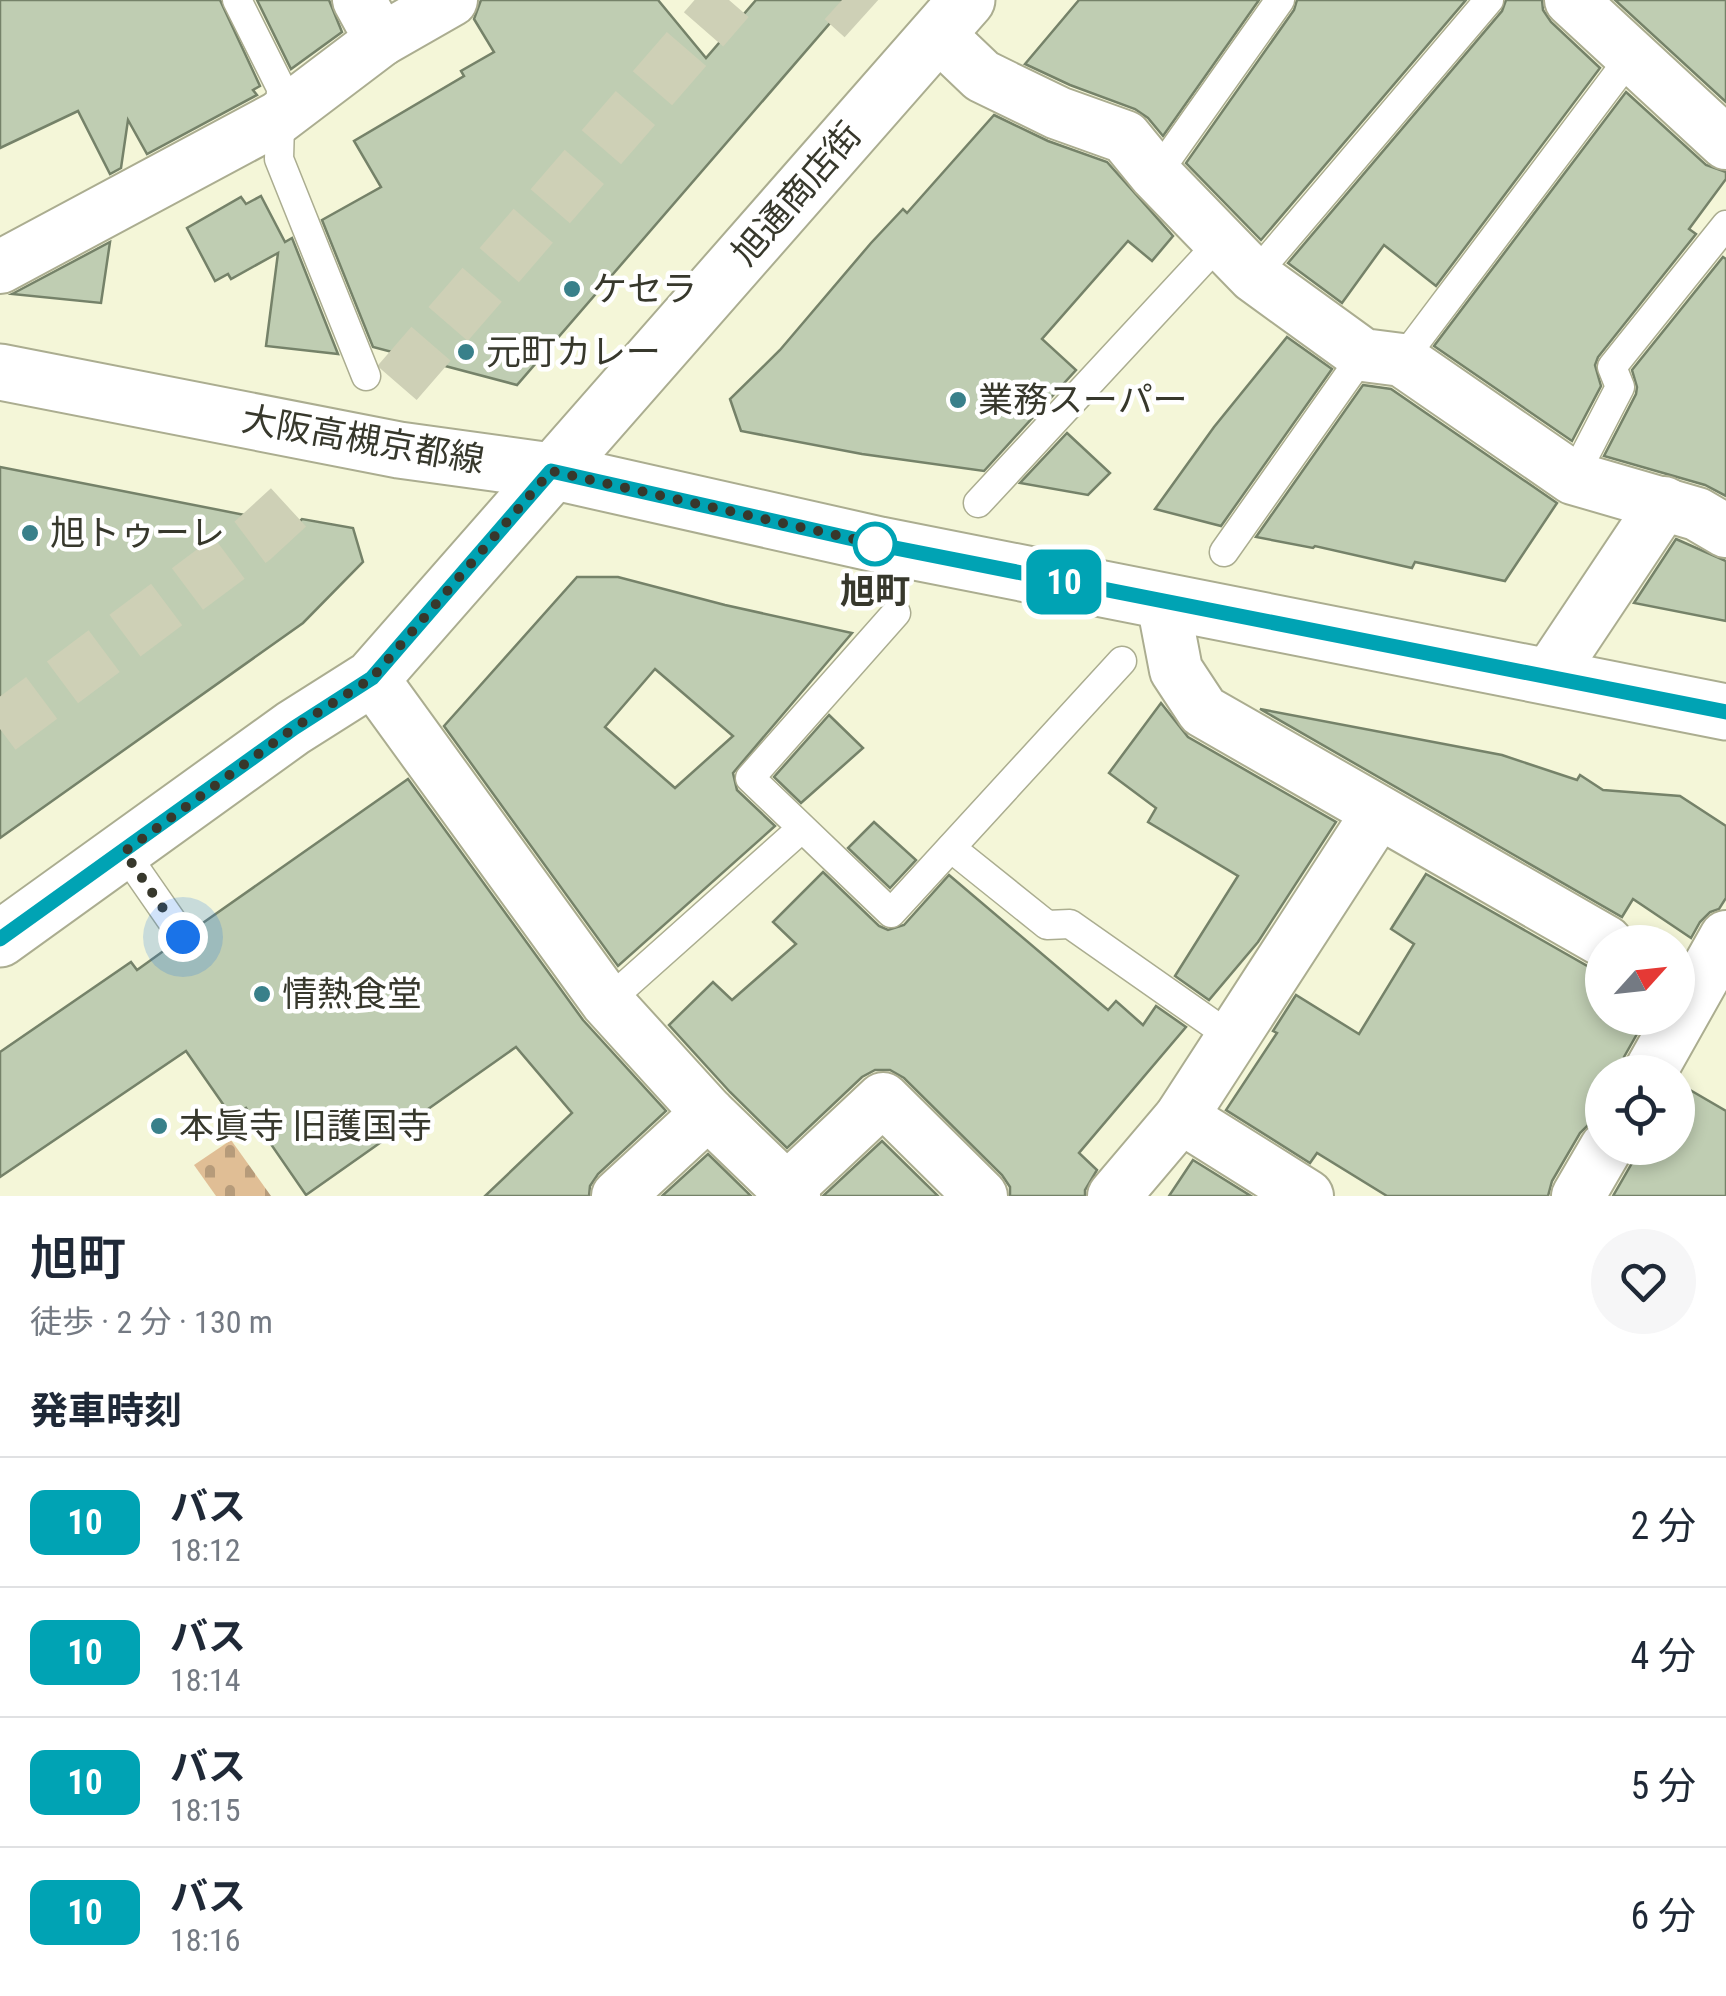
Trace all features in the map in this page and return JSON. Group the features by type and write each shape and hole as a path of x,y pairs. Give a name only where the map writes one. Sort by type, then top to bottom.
{"main road":[{"name":"旭通商店街","path":"0,939 294,728 372,678 952,17"},
{"name":"大阪高槻京都線","path":"0,372 399,450 551,471 880,545 1726,712"}],"street":[{"path":"0,267 278,118 370,20 451,0"},
{"path":"1571,0 1726,143"},
{"path":"952,17 982,76 1058,113 1125,136 1156,175 1237,260 1383,358 1572,478 1664,502 1697,514 1726,531"},
{"path":"1548,677 1664,502"},
{"path":"1163,602 1176,670 1203,711 1585,930"},
{"path":"372,678 607,1002 708,1113 791,1192 884,1099 981,1196"},
{"path":"1114,1196 1181,1117 1378,814"},
{"path":"1661,1055 1700,995 1726,937"},
{"path":"618,1196 708,1113"},
{"path":"1181,1117 1307,1196"},
{"path":"1578,1196 1596,1165"}],"lane":[{"path":"237,0 281,88 279,158 366,376"},
{"path":"1156,175 1280,0"},
{"path":"978,503 1237,260 1489,0"},
{"path":"1224,552 1632,55"},
{"path":"1572,478 1620,387 1612,367 1726,225"},
{"path":"896,613 750,778 891,914 1122,661"},
{"path":"607,1002 802,829"},
{"path":"951,848 1046,926 1070,924 1234,1039"},
{"path":"124,852 183,937"}],"green space":[{"path":"231,1140 271,1196 216,1196 194,1165"}],"building":[{"path":"0,0 220,0 260,86 253,90 257,95 147,154 128,120 121,168 110,174 78,111 0,148"},
{"path":"257,0 329,0 342,32 291,69"},
{"path":"481,0 658,0 706,58 756,0 850,0 517,385 373,347 322,220 381,187 354,141 464,76 461,71 494,52 474,19"},
{"path":"1079,0 1259,0 1163,136 1135,109 1025,64"},
{"path":"1297,0 1466,0 1261,240 1186,163 1294,10"},
{"path":"1506,0 1542,0 1551,22 1600,68 1436,286 1384,245 1342,303 1288,263 1502,11"},
{"path":"1615,0 1726,0 1726,102"},
{"path":"1626,92 1706,165 1726,172 1726,179 1689,229 1696,234 1598,357 1595,365 1601,386 1572,441 1434,346"},
{"path":"994,115 1048,141 1107,162 1173,236 1152,261 1128,241 1042,339 1076,370 984,471 862,454 741,431 730,399 780,350 871,243 903,209 907,213"},
{"path":"261,196 285,242 292,238 338,354 266,346 278,253 231,279 228,274 215,281 187,228 241,197 246,204"},
{"path":"110,242 101,303 12,294 14,293"},
{"path":"1723,257 1726,496 1705,485 1604,456 1636,394 1632,370"},
{"path":"1287,337 1332,369 1221,526 1155,509 1214,427"},
{"path":"1363,385 1391,389 1557,503 1505,581 1415,562 1412,568 1256,537"},
{"path":"1067,433 1110,473 1088,495 1020,483"},
{"path":"0,467 296,525 302,519 353,528 363,562 303,623 0,838"},
{"path":"1676,539 1726,561 1726,621 1634,603"},
{"path":"577,577 618,577 852,633 733,773 737,790 775,826 618,966 444,726","holes":["655,669 733,736 675,788 605,727"]},
{"path":"1161,703 1188,737 1336,822 1258,942 1209,1000 1175,976 1238,876 1148,822 1156,808 1109,773"},
{"path":"1260,709 1502,755 1577,780 1580,775 1603,790 1680,796 1726,826 1726,898 1695,931 1695,925 1672,925 1633,899 1622,917"},
{"path":"829,715 863,748 801,803 774,777"},
{"path":"408,779 583,1020 666,1111 598,1174 589,1196 485,1196 572,1113 516,1047 306,1195 246,1108 232,1117 186,1051 0,1177 0,1052 131,962 137,970 169,947 176,953 192,952 199,944 197,927"},
{"path":"874,822 916,860 890,888 848,848"},
{"path":"823,872 879,926 888,930 904,925 949,875 1108,1010 1116,1001 1143,1025 1156,1006 1186,1027 1079,1153 1097,1170 1085,1196 1010,1196 1010,1187 1002,1175 904,1078 890,1070 875,1070 862,1077 787,1148 669,1025 713,982 732,1000 796,944 773,922"},
{"path":"1426,874 1585,965 1585,1035 1636,1035 1625,1055 1585,1055 1585,1128 1552,1181 1548,1196 1387,1196 1317,1153 1310,1163 1226,1110 1277,1033 1273,1031 1296,995 1359,1034 1414,944 1391,929"},
{"path":"1695,1093 1726,1111 1726,1196 1613,1196 1631,1165 1695,1165"},
{"path":"882,1141 938,1196 823,1196"},
{"path":"708,1154 751,1196 662,1196"},
{"path":"1193,1160 1251,1196 1169,1196"}],"tunnel":[{"path":"397,383 729,0"},
{"path":"842,0 862,18"},
{"path":"0,729 253,540 301,496"}],"bus line":[{"name":"10","path":"0,939 294,728 372,678 551,471 880,545 1726,712"}],"place":[{"name":"ケセラ","path":"572,289"},
{"name":"元町カレー","path":"466,352"},
{"name":"業務スーパー","path":"958,400"},
{"name":"旭トゥーレ","path":"30,533"},
{"name":"旭町","path":"875,544"},
{"name":"情熱食堂","path":"262,994"},
{"name":"本眞寺 旧護国寺","path":"159,1126"}],"route":[{"path":"183,937 124,852 294,728 372,678 551,471 880,545 875,544"}]}
